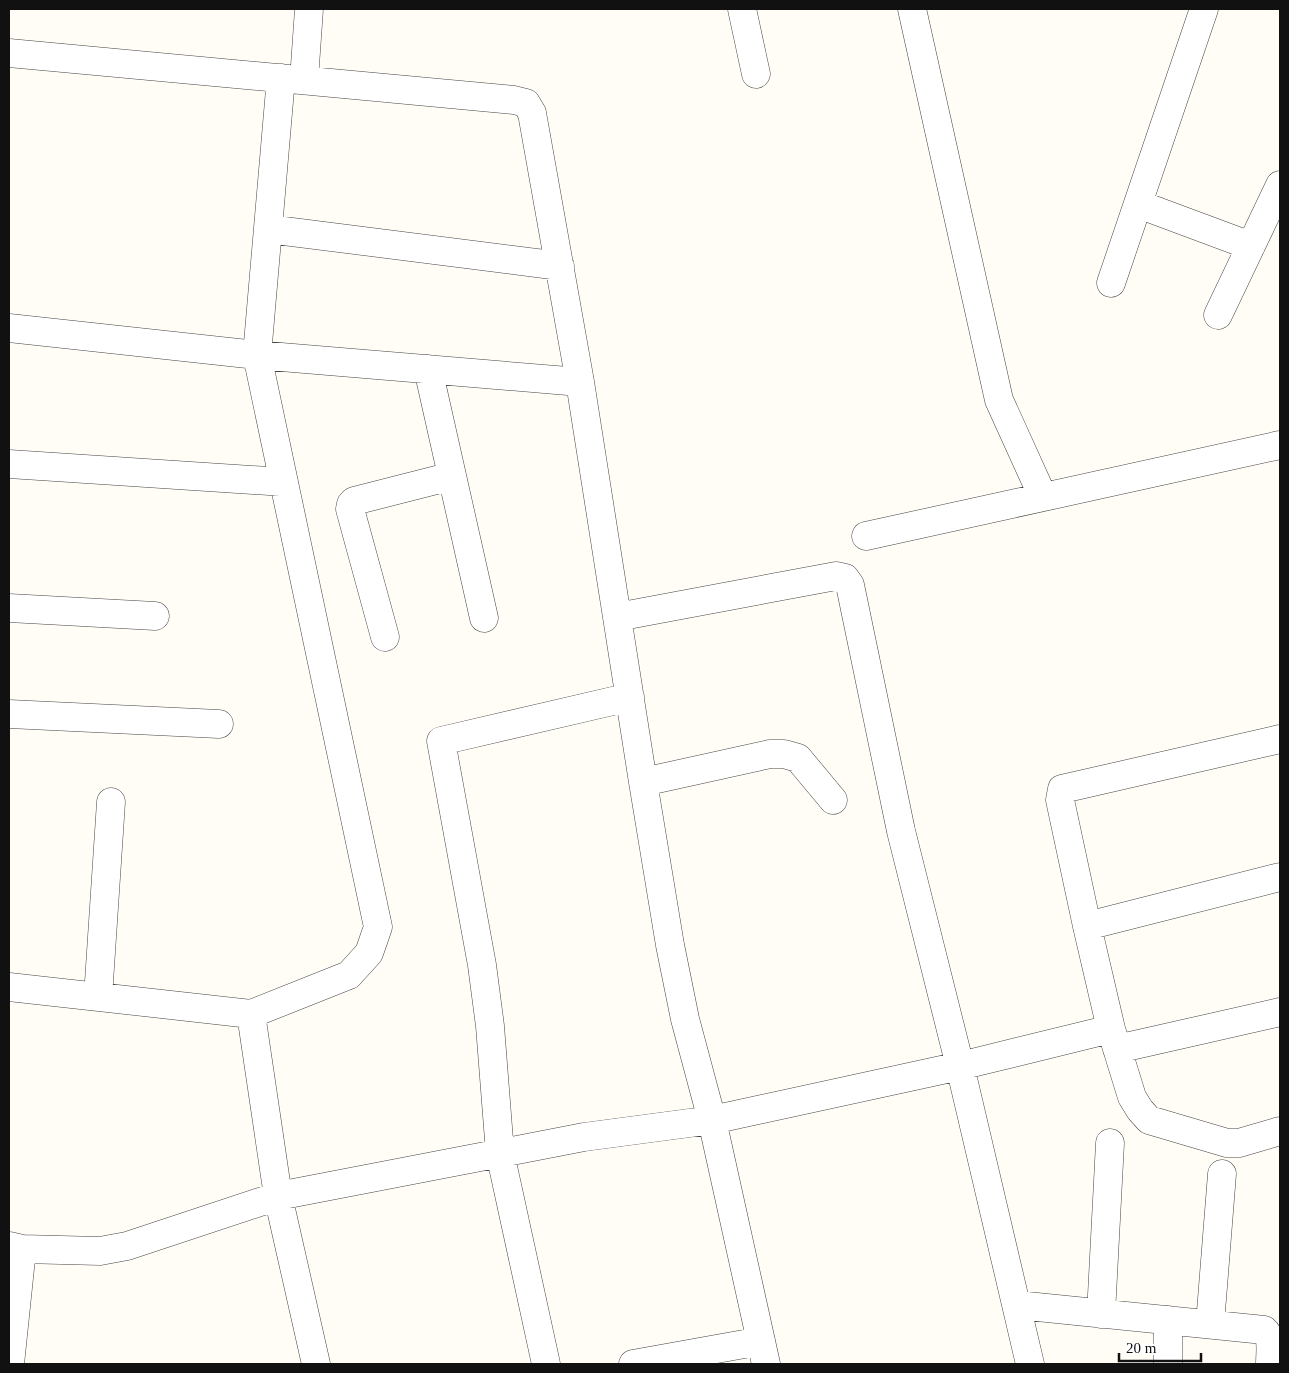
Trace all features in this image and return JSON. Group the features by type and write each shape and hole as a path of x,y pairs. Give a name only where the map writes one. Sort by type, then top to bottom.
{"street":[{"path":"9,987 251,1014 349,975 369,953 378,927 257,355 268,228 293,79 309,9"},
{"path":"742,9 756,74"},
{"path":"912,9 999,400 1043,497"},
{"path":"1111,283 1204,9"},
{"path":"9,53 514,100 526,103 532,112 580,382 643,782 674,963 685,1019 712,1120 763,1352 632,1364"},
{"path":"1218,315 1280,185"},
{"path":"1138,204 1251,246"},
{"path":"268,228 560,266"},
{"path":"9,328 257,355 580,382"},
{"path":"428,369 484,618"},
{"path":"866,536 1280,445"},
{"path":"9,464 284,482"},
{"path":"385,637 350,509 351,504 354,501 452,476"},
{"path":"617,617 836,576 845,578 850,585 901,831 960,1066 1030,1364"},
{"path":"9,608 155,616"},
{"path":"546,1364 500,1153 490,1026 483,974 441,741 630,697"},
{"path":"9,714 219,724"},
{"path":"1280,739 1062,789 1060,800 1114,1039 1132,1098 1149,1120 1227,1143 1240,1143 1280,1131"},
{"path":"643,782 770,754 784,754 798,758 833,800"},
{"path":"98,997 112,802"},
{"path":"1087,926 1280,877"},
{"path":"10,1364 16,1247 100,1251 127,1246 278,1196 584,1138 712,1120 960,1066 1280,1012"},
{"path":"251,1014 278,1196 316,1364"},
{"path":"1101,1314 1110,1143"},
{"path":"1210,1324 1222,1174"},
{"path":"1017,1305 1264,1330 1270,1340 1270,1364"},
{"path":"1168,1320 1168,1364"}]}
